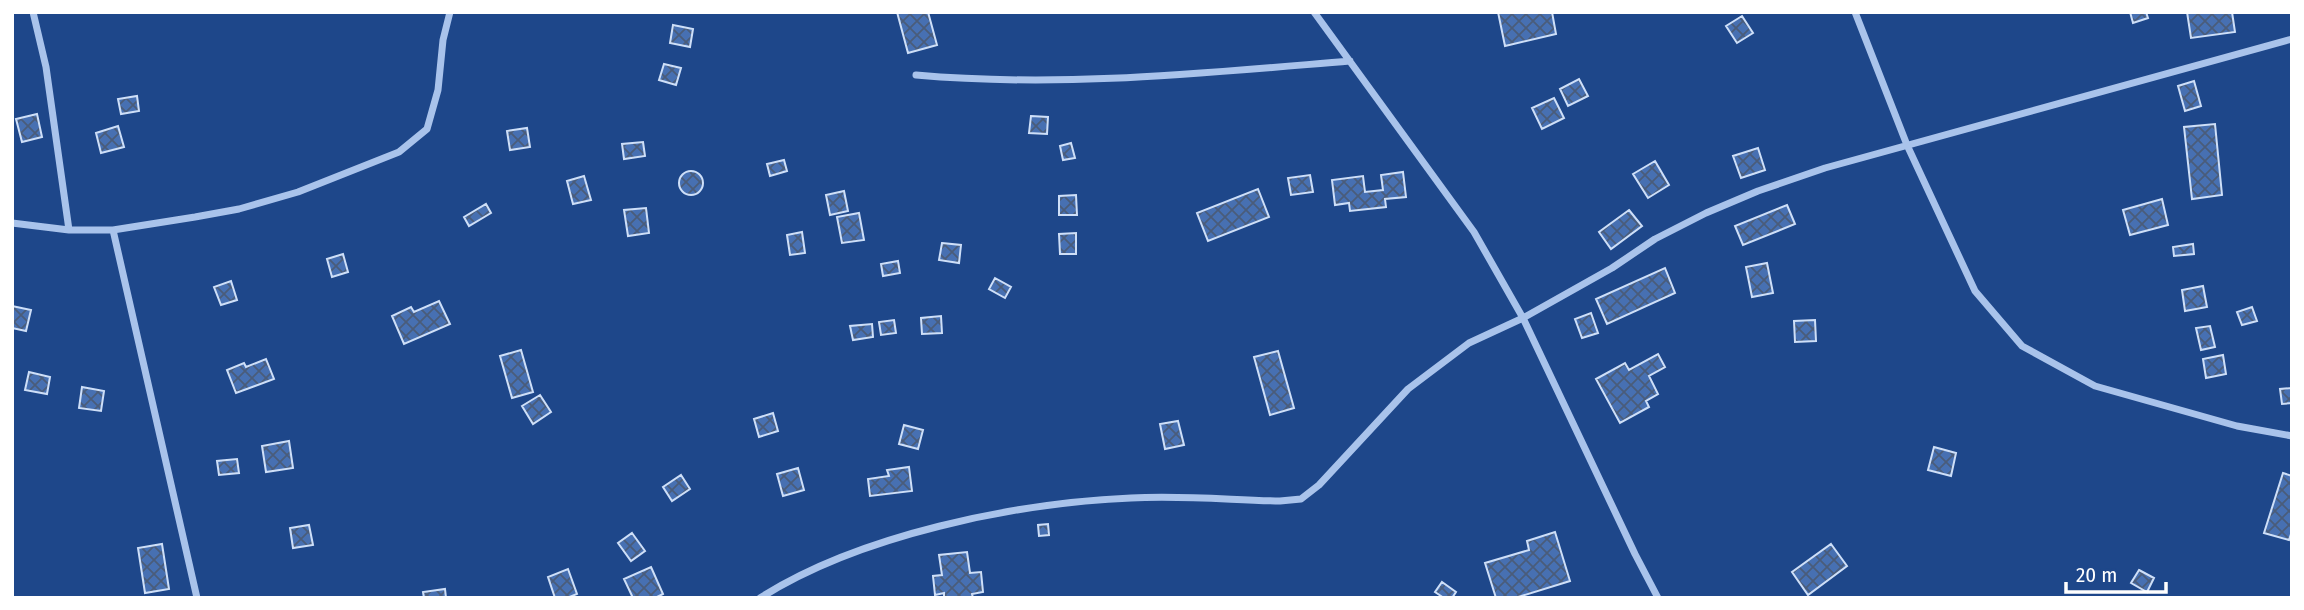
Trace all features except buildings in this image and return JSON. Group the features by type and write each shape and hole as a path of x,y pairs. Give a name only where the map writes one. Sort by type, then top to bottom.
{"street":[{"path":"33,12 46,67 69,230"},
{"path":"12,223 69,230 113,230 195,217 298,192 399,152 427,129 438,90 443,40 450,12"},
{"path":"1314,12 1474,232 1523,318 1658,598"},
{"path":"1855,12 1908,145 1975,291 2022,345 2095,386 2237,426 2292,436"},
{"path":"760,598 780,585 843,557 912,533 1020,509 1133,498 1280,501 1301,499 1319,485 1408,389 1469,343 1523,318 1612,268 1655,239 1706,213 1825,167 2292,39"},
{"path":"915,75 977,81 1076,81 1350,61"},
{"path":"113,230 197,598"},
{"path":"776,598 780,585"}]}
